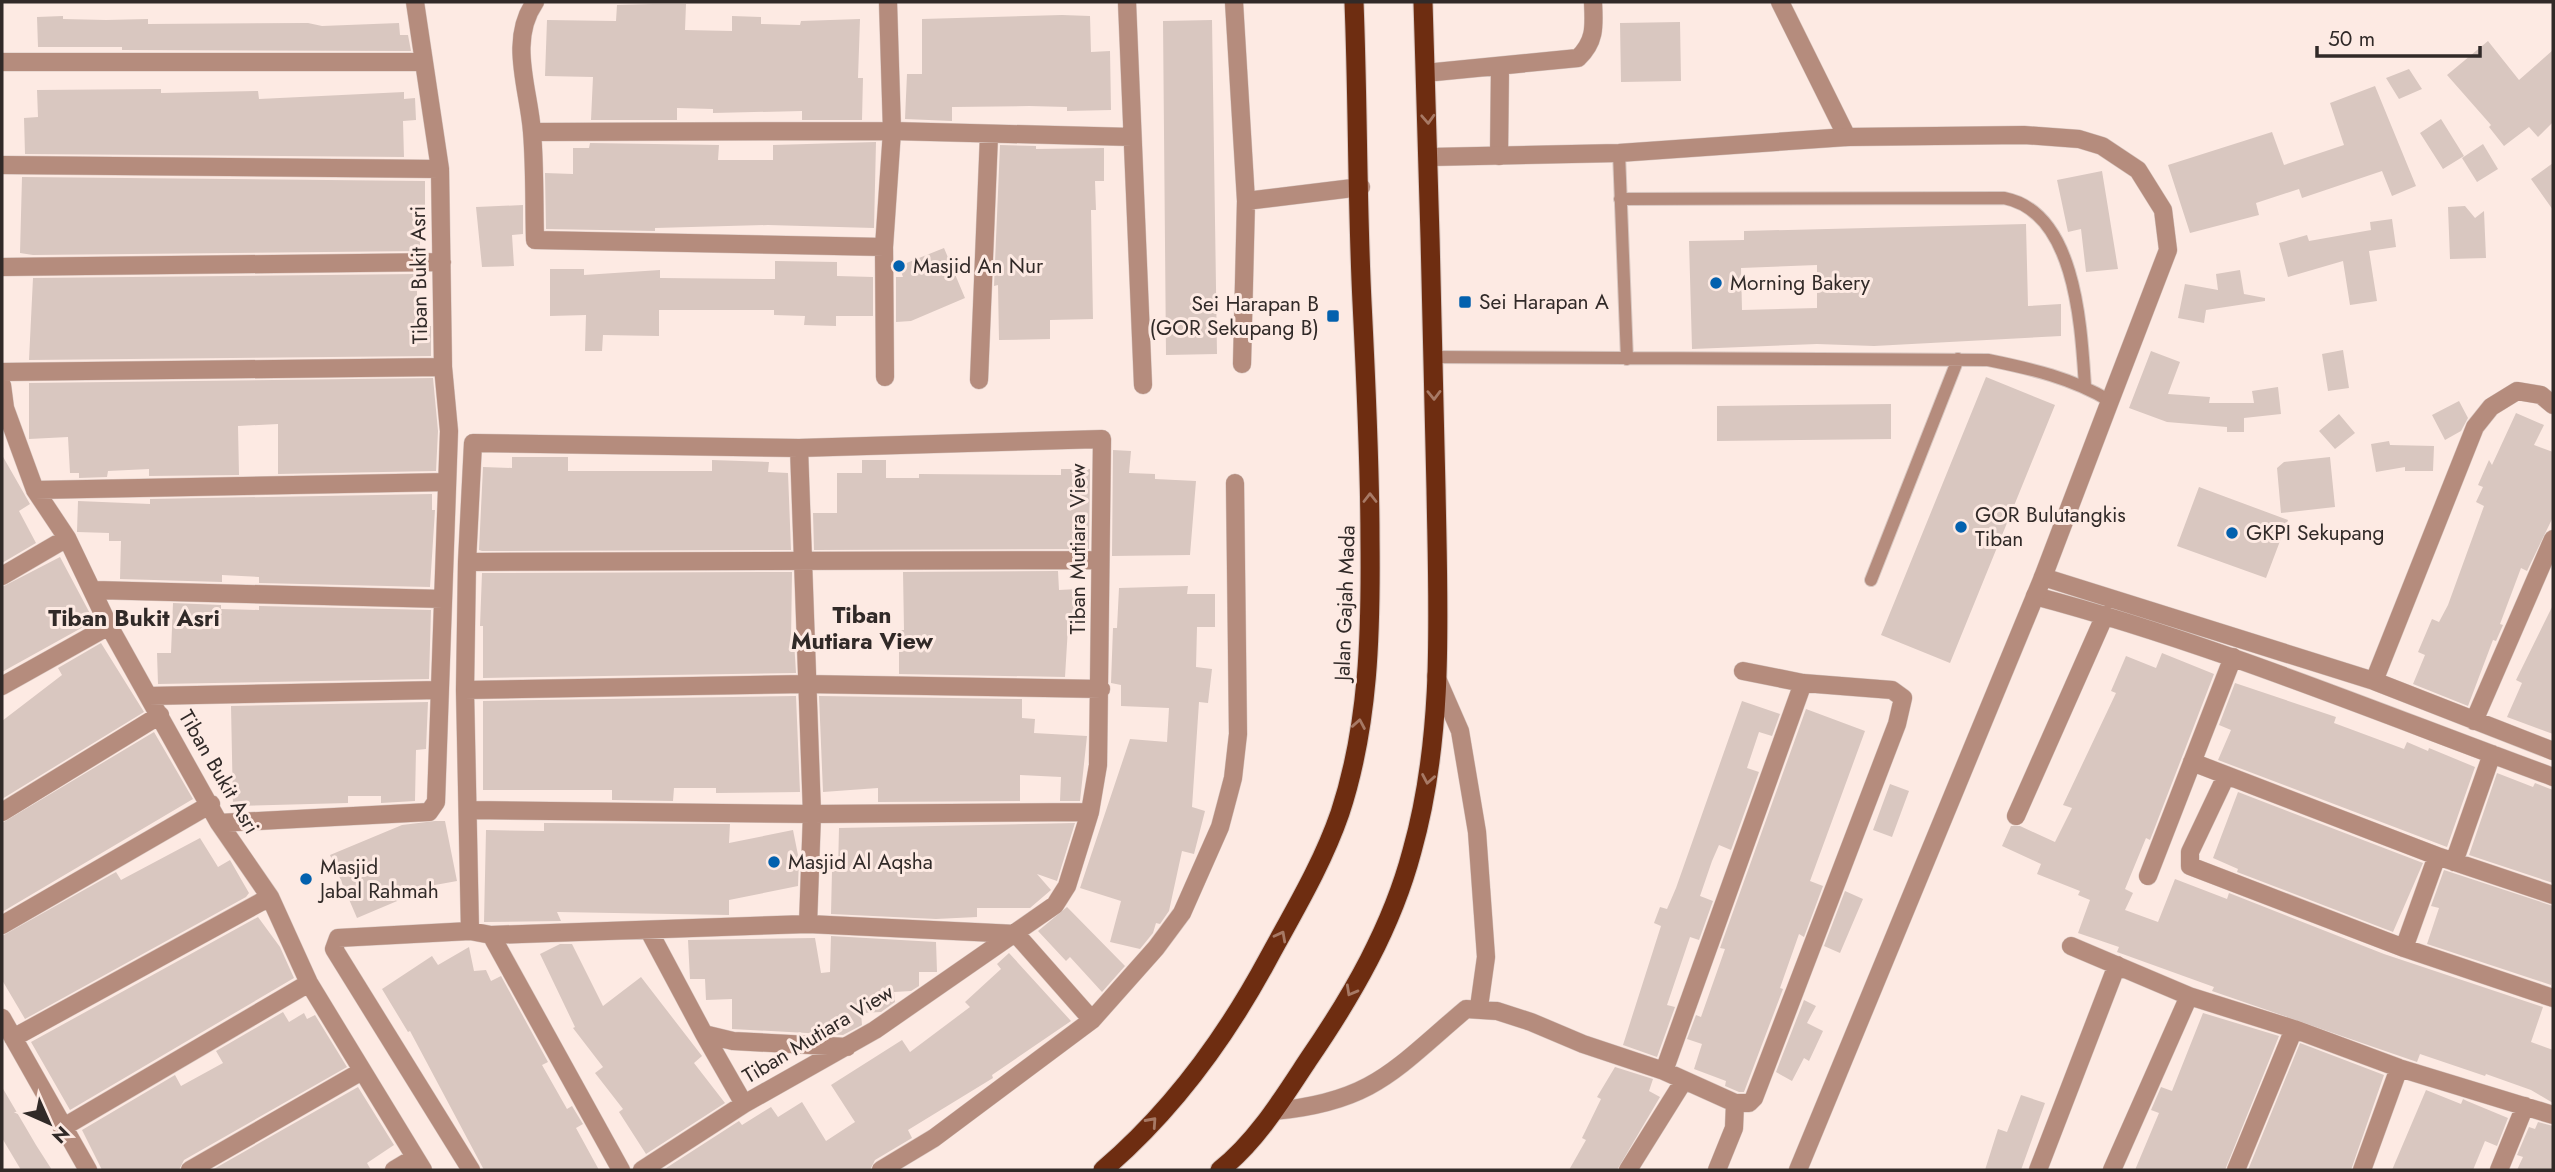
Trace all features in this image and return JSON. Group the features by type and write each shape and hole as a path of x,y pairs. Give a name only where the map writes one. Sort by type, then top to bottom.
{"highway":[{"name":"Jalan Gajah Mada","path":"1103,1170 1178,1093 1222,1035 1259,976 1323,859 1341,810 1359,729 1370,649 1370,452 1360,264 1361,187 1354,2"},
{"path":"1220,1170 1274,1111 1333,1023 1394,910 1423,808 1432,756 1436,676 1434,357 1430,157 1423,2"}],"street":[{"name":"Tiban Bukit Asri","path":"219,823 429,812 436,802 449,431 443,367 440,169 415,2"},
{"path":"535,2 523,22 520,45 533,132 535,240 884,247"},
{"path":"885,376 884,247 892,131 888,2"},
{"path":"1127,2 1143,385"},
{"path":"1234,2 1246,201 1242,364"},
{"path":"1425,73 1578,58 1589,48 1595,31 1593,2"},
{"path":"1780,2 1847,137"},
{"path":"2,62 424,62"},
{"path":"1499,156 1500,66"},
{"path":"533,132 892,131 1132,137"},
{"path":"979,380 989,135"},
{"path":"1430,157 1619,153 1847,137 2024,135 2079,139 2102,146 2138,170 2164,210 2168,250 2043,577 1798,1170"},
{"path":"2,165 440,169"},
{"path":"1246,201 1361,187"},
{"path":"2,267 442,262"},
{"path":"2,372 443,367"},
{"name":"Tiban Bukit Asri","path":"2,385 5,408 36,490 67,538 109,626 211,804 219,823 270,897 309,982 419,1164"},
{"path":"2374,681 2475,427 2491,407 2517,391 2541,395 2553,405"},
{"name":"Tiban Mutiara View","path":"470,931 465,690 467,562 473,443 799,448 1102,439 1098,560 1101,689 1098,765 1090,812 1062,898 1016,934 847,1047 744,1104 642,1170"},
{"path":"2,456 18,446"},
{"path":"799,448 811,814 808,924"},
{"path":"36,490 447,482"},
{"path":"881,1170 934,1138 1092,1020 1156,948 1182,913 1220,827 1233,778 1238,734 1235,483"},
{"path":"2,576 67,538"},
{"path":"2474,721 2553,539"},
{"path":"467,562 1098,560"},
{"path":"2043,577 2374,681 2553,751"},
{"path":"94,590 443,599"},
{"path":"2035,596 2105,615 2233,657 2553,777"},
{"path":"2017,816 2105,615"},
{"path":"2,686 109,626"},
{"path":"2148,876 2233,657"},
{"path":"1274,1111 1309,1108 1350,1097 1388,1077 1466,1009 1479,1007 1531,1022 1583,1044 1664,1071 1735,1103 1749,1102 1761,1085 1903,704 1900,693 1892,690 1803,683 1743,671"},
{"path":"1436,676 1460,731 1478,832 1486,957 1479,1007"},
{"path":"1664,1071 1803,683"},
{"path":"465,690 805,684 1101,689"},
{"path":"149,696 439,690"},
{"path":"2,812 160,715"},
{"path":"2404,948 2492,754"},
{"path":"2192,762 2445,859 2553,895"},
{"path":"2226,776 2190,852 2190,866 2404,948 2553,998"},
{"path":"2,925 211,804"},
{"path":"469,810 811,814 1090,812"},
{"path":"13,1038 270,897"},
{"path":"471,1170 334,949 338,937 470,931 491,935 649,931 808,924 1016,934 1092,1020"},
{"path":"649,931 744,1104"},
{"path":"491,935 621,1170"},
{"path":"2071,947 2189,996 2294,1029 2399,1068 2553,1115"},
{"path":"2038,1170 2117,965"},
{"path":"62,1128 309,982"},
{"path":"2112,1170 2189,996"},
{"path":"2,1017 88,1170"},
{"path":"2236,1170 2294,1029"},
{"path":"704,1034 733,1041 847,1047"},
{"path":"2362,1170 2399,1068"},
{"path":"190,1170 362,1071"},
{"path":"1628,1170 1684,1082"},
{"path":"1717,1170 1734,1128 1735,1103"},
{"path":"2499,1170 2525,1106"},
{"path":"394,1170 419,1164"}],"lane":[{"path":"1619,153 1627,359"},
{"path":"1620,199 2016,200 2040,215 2052,231 2073,286 2081,320 2085,386"},
{"path":"1434,357 1988,360 2031,368 2085,386 2110,401"},
{"path":"1871,580 1958,359"}],"building":[{"path":"686,4 685,30 732,31 732,16 761,17 761,24 800,25 801,21 860,19 858,78 863,78 862,120 802,120 802,111 713,113 713,109 677,108 677,120 591,120 593,77 545,76 547,20 616,21 617,5"},
{"path":"63,16 63,19 148,19 148,24 308,23 322,26 399,23 400,35 408,35 411,51 38,47 37,17"},
{"path":"1090,16 1091,52 1110,51 1111,110 1067,111 1067,107 1029,106 952,107 952,121 905,119 907,74 922,74 922,19"},
{"path":"1212,20 1217,354 1166,355 1163,21"},
{"path":"1680,22 1681,81 1621,82 1620,23"},
{"path":"2488,41 2519,80 2553,50 2553,122 2538,137 2529,127 2504,146 2489,127 2491,125 2447,75"},
{"path":"2409,69 2422,89 2399,99 2386,78"},
{"path":"2375,86 2416,186 2392,196 2382,171 2302,198 2299,189 2256,203 2259,215 2190,233 2168,165 2272,132 2284,165 2344,145 2330,103"},
{"path":"161,89 161,93 258,91 259,99 404,92 404,99 415,98 416,120 403,121 404,157 25,154 24,118 38,117 37,90"},
{"path":"2441,119 2464,156 2443,169 2420,133"},
{"path":"876,142 874,228 768,225 655,228 655,231 546,229 545,173 573,174 573,148 589,148 590,143 719,145 718,160 773,160 773,145"},
{"path":"2483,144 2498,169 2477,182 2462,158"},
{"path":"1000,145 1036,146 1036,149 1104,148 1104,181 1095,181 1096,210 1091,210 1093,319 1050,320 1050,339 999,340 998,285 994,286"},
{"path":"2553,163 2553,210 2531,179"},
{"path":"2102,171 2118,269 2086,272 2081,229 2068,232 2057,180"},
{"path":"22,177 425,181 425,221 420,221 420,251 33,255 20,253"},
{"path":"523,205 523,234 512,235 514,266 482,267 476,207"},
{"path":"2465,206 2475,218 2484,211 2486,258 2450,259 2448,207"},
{"path":"2392,219 2396,247 2369,251 2377,301 2350,305 2343,261 2288,277 2279,243 2307,235 2309,241 2371,230 2370,222"},
{"path":"2026,224 2028,306 2061,304 2061,336 1874,346 1817,344 1692,349 1689,241 1744,240 1744,231","holes":["1817,265 1817,308 1742,310 1741,268"]},
{"path":"944,248 965,298 911,321 896,322 896,277 903,277 899,266"},
{"path":"775,261 837,262 837,276 873,277 873,316 836,316 836,326 804,325 805,316 774,315 774,310 659,310 659,336 603,335 602,351 585,351 586,315 550,316 550,269 584,269 584,275 660,270 660,278 775,279"},
{"path":"2240,270 2244,294 2265,298 2265,301 2206,310 2204,323 2178,318 2185,284 2218,290 2216,274"},
{"path":"417,274 417,326 431,326 431,356 29,360 33,278"},
{"path":"2343,350 2349,388 2328,391 2322,354"},
{"path":"2151,351 2180,362 2168,394 2210,397 2209,403 2254,403 2252,391 2278,387 2281,414 2244,418 2244,432 2227,432 2227,427 2167,422 2129,408"},
{"path":"1986,377 2055,405 1950,663 1881,635"},
{"path":"433,378 438,431 436,471 278,474 278,424 238,426 239,475 149,476 149,469 108,471 107,477 79,478 79,473 70,473 68,437 29,439 29,383"},
{"path":"2459,401 2468,418 2461,431 2445,440 2432,415"},
{"path":"1891,404 1891,439 1717,441 1717,406"},
{"path":"2516,413 2544,425 2534,445 2553,452 2553,517 2527,571 2521,568 2500,624 2503,625 2496,641 2493,640 2468,706 2413,684 2425,655 2418,652 2432,619 2439,622 2448,605 2484,506 2476,502 2483,487 2478,485 2489,460 2492,465"},
{"path":"2339,414 2355,433 2335,449 2319,431"},
{"path":"2389,441 2390,445 2434,446 2433,471 2405,471 2405,467 2376,472 2371,444"},
{"path":"1113,450 1131,451 1129,473 1155,474 1155,479 1196,481 1190,555 1112,556"},
{"path":"2,455 30,504 19,511 36,543 2,563"},
{"path":"512,457 568,457 568,471 712,471 712,460 769,462 768,472 788,473 791,550 479,550 483,467 512,468"},
{"path":"2330,457 2335,507 2281,513 2277,468 2284,462"},
{"path":"862,460 886,460 886,478 919,478 919,474 1061,475 1061,469 1090,469 1089,549 814,550 813,513 837,513 837,473 862,473"},
{"name":"GKPI Sekupang","path":"2199,487 2288,520 2266,578 2177,546"},
{"path":"432,494 432,510 435,510 430,587 259,583 259,577 222,575 222,582 120,579 121,541 109,541 109,533 77,532 78,501 150,504 150,499"},
{"path":"60,557 94,621 2,672 2,587"},
{"path":"1058,571 1059,590 1077,589 1077,626 1068,627 1065,677 899,674 899,630 904,630 903,572"},
{"path":"792,572 791,641 794,641 796,673 483,678 483,626 480,626 482,573"},
{"path":"1188,586 1187,594 1215,594 1215,627 1197,627 1196,667 1212,669 1208,703 1199,702 1192,807 1205,811 1194,854 1182,851 1169,911 1160,924 1156,923 1153,933 1140,949 1110,942 1121,901 1080,888 1130,739 1167,742 1169,708 1121,706 1121,685 1111,683 1113,628 1117,628 1119,588"},
{"path":"173,603 221,605 221,609 259,610 259,606 431,610 429,679 158,684 157,653 171,653"},
{"path":"2553,605 2553,734 2507,717 2522,683 2516,680"},
{"path":"101,643 144,712 2,799 2,721 62,675 58,668"},
{"path":"2162,653 2214,674 2150,840 2146,838 2125,889 2133,893 2125,910 2158,922 2175,879 2227,899 2229,893 2384,954 2543,1007 2531,1042 2553,1050 2553,1103 2531,1090 2420,1054 2417,1062 2212,991 2214,987 2117,952 2119,947 2078,933 2090,900 2078,895 2080,891 2037,874 2041,864 2002,846 2011,826 2020,826 2055,842 2072,808 2063,805 2116,693 2111,691 2126,656 2156,668"},
{"path":"2235,683 2336,717 2334,723 2404,749 2407,742 2475,767 2447,847 2218,760 2231,730 2219,725"},
{"path":"796,696 800,792 716,793 716,788 674,788 673,801 612,800 612,790 483,790 483,701"},
{"path":"819,696 1022,699 1022,718 1035,719 1034,733 1087,736 1080,801 1060,801 1061,777 1020,775 1020,801 878,802 878,788 823,792"},
{"path":"1742,701 1780,714 1772,736 1759,732 1747,768 1759,772 1731,850 1719,845 1712,861 1700,896 1713,901 1699,940 1690,937 1667,1005 1675,1007 1657,1057 1623,1045 1661,926 1654,923 1660,907 1667,909 1676,888"},
{"path":"428,702 426,749 416,750 415,801 381,803 381,796 348,796 348,803 233,806 231,706"},
{"path":"1806,709 1865,731 1810,881 1823,886 1804,937 1799,934 1780,988 1783,989 1744,1092 1739,1092 1725,1086 1726,1081 1694,1069 1702,1044 1687,1039 1696,1015 1701,1017 1725,949 1720,948"},
{"path":"154,732 193,799 2,912 2,823"},
{"path":"2497,773 2533,787 2535,783 2553,790 2553,883 2469,855"},
{"path":"1890,784 1909,791 1892,837 1873,830"},
{"path":"2238,792 2423,863 2393,932 2237,872 2238,869 2213,858"},
{"path":"445,821 457,881 435,885 357,918 330,855 402,825"},
{"path":"544,823 730,824 729,843 793,830 799,860 798,886 729,900 729,915 557,912 561,921 484,922 486,830 544,831"},
{"path":"1075,823 1057,881 1037,874 1051,890 1030,908 977,908 977,917 936,919 831,914 832,871 838,871 839,828"},
{"path":"200,838 218,867 230,860 249,893 246,897 25,1019 2,980 2,936 116,872 121,880"},
{"path":"2444,870 2553,906 2551,985 2427,944 2439,908 2431,906"},
{"path":"1845,891 1863,899 1840,953 1824,946"},
{"path":"1067,907 1125,966 1102,992 1070,957 1066,961 1038,931"},
{"path":"258,917 280,947 294,978 70,1110 31,1042"},
{"path":"831,936 936,942 937,972 919,972 919,986 911,991 894,992 895,1002 881,1012 861,1013 862,1025 843,1035 732,1029 732,999 706,1000 705,979 690,979 688,940 815,938 821,973 830,972"},
{"path":"560,944 572,944 603,1006 641,977 702,1056 694,1063 725,1103 646,1154 619,1112 623,1109 595,1073 603,1067 573,1028 575,1027 540,954"},
{"path":"469,947 474,971 486,970 491,981 501,976 548,1062 542,1065 567,1109 572,1106 583,1124 576,1128 599,1170 484,1170 410,1031 408,1032 382,989 432,956 438,965"},
{"path":"1009,953 1071,1021 992,1075 993,1078 908,1130 912,1138 875,1160 870,1170 663,1170 739,1121 742,1125 771,1107 778,1117 802,1102 826,1141 855,1122 831,1085 902,1040 910,1052 970,1007 965,1002 1001,969 997,964"},
{"path":"1804,1000 1816,1006 1807,1023 1823,1031 1809,1061 1804,1058 1792,1081 1776,1072"},
{"path":"283,1012 289,1022 304,1013 307,1019 315,1015 347,1067 184,1160 179,1170 102,1170 82,1130 175,1075 181,1086 223,1063 216,1051"},
{"path":"2203,1013 2279,1036 2225,1170 2135,1170 2159,1113 2151,1110 2161,1087 2172,1091"},
{"path":"2300,1043 2384,1075 2351,1170 2248,1170"},
{"path":"1615,1067 1653,1079 1649,1091 1660,1097 1617,1170 1569,1170 1586,1140 1582,1138 1601,1099 1597,1097"},
{"path":"2,1087 52,1170 21,1170 2,1138"},
{"path":"358,1087 394,1145 367,1163 371,1170 212,1170"},
{"path":"2426,1090 2461,1104 2463,1099 2508,1118 2497,1146 2485,1141 2473,1170 2392,1170"},
{"path":"2021,1095 2045,1103 2021,1170 1985,1170 1998,1129 2007,1132"},
{"path":"2538,1122 2553,1126 2553,1170 2517,1170 2523,1157 2517,1155 2529,1127 2535,1129"}],"place":[{"name":"Masjid An Nur","path":"899,266"},
{"name":"Morning Bakery","path":"1716,283"},
{"name":"Sei Harapan A","path":"1465,302"},
{"name":"Sei Harapan B (GOR Sekupang B)","path":"1333,316"},
{"name":"GOR Bulutangkis Tiban","path":"1961,527"},
{"name":"GKPI Sekupang","path":"2232,533"},
{"name":"Masjid Al Aqsha","path":"774,862"},
{"name":"Masjid Jabal Rahmah","path":"306,879"}],"district":[{"name":"Tiban Bukit Asri","path":"134,618"},
{"name":"Tiban Mutiara View","path":"862,628"}]}
